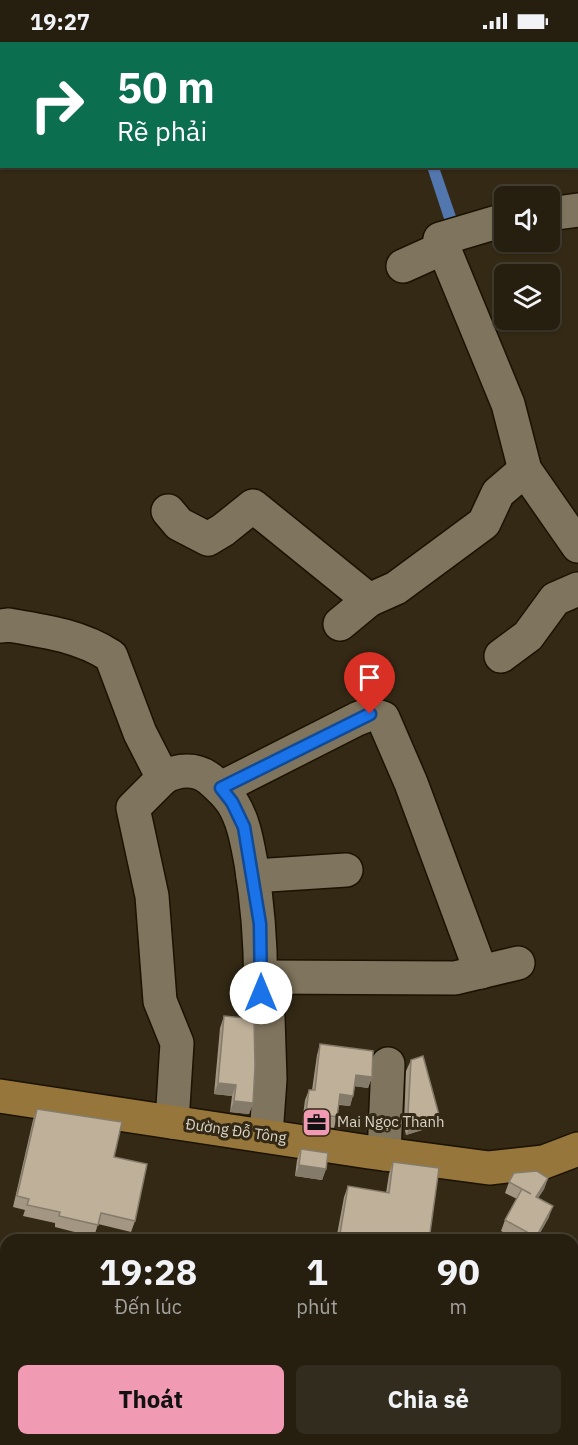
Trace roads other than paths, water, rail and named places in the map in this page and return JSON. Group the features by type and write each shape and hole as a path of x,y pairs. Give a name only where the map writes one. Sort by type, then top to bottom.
{"main road":[{"name":"Đường Đỗ Tông","path":"1,1096 489,1168 544,1162 578,1149"}],"street":[{"path":"560,212 578,210"},
{"path":"494,223 440,239 508,404 525,470 577,539"},
{"path":"403,266 443,248"},
{"path":"340,624 369,600 396,588 484,523 498,493 525,470"},
{"path":"168,511 179,524 208,539 224,530 253,506 369,600"},
{"path":"501,656 528,636 555,599 578,589"},
{"path":"0,626 20,627 69,636 111,656 140,733 163,778"},
{"path":"221,788 357,719 370,714 382,718 411,783 482,972"},
{"path":"172,1122 177,1043 160,1001 152,896 133,808 163,778 172,773 186,771 202,773 221,788 232,802 244,827 260,924 260,1009 268,1018 270,1079 266,1135"},
{"path":"253,876 346,870"},
{"path":"261,977 455,978 518,963"},
{"path":"384,1154 388,1064"}],"water":[{"path":"427,168 439,168 459,225 447,228"}],"place":[{"name":"Mai Ngọc Thanh","path":"316,1122"}]}
